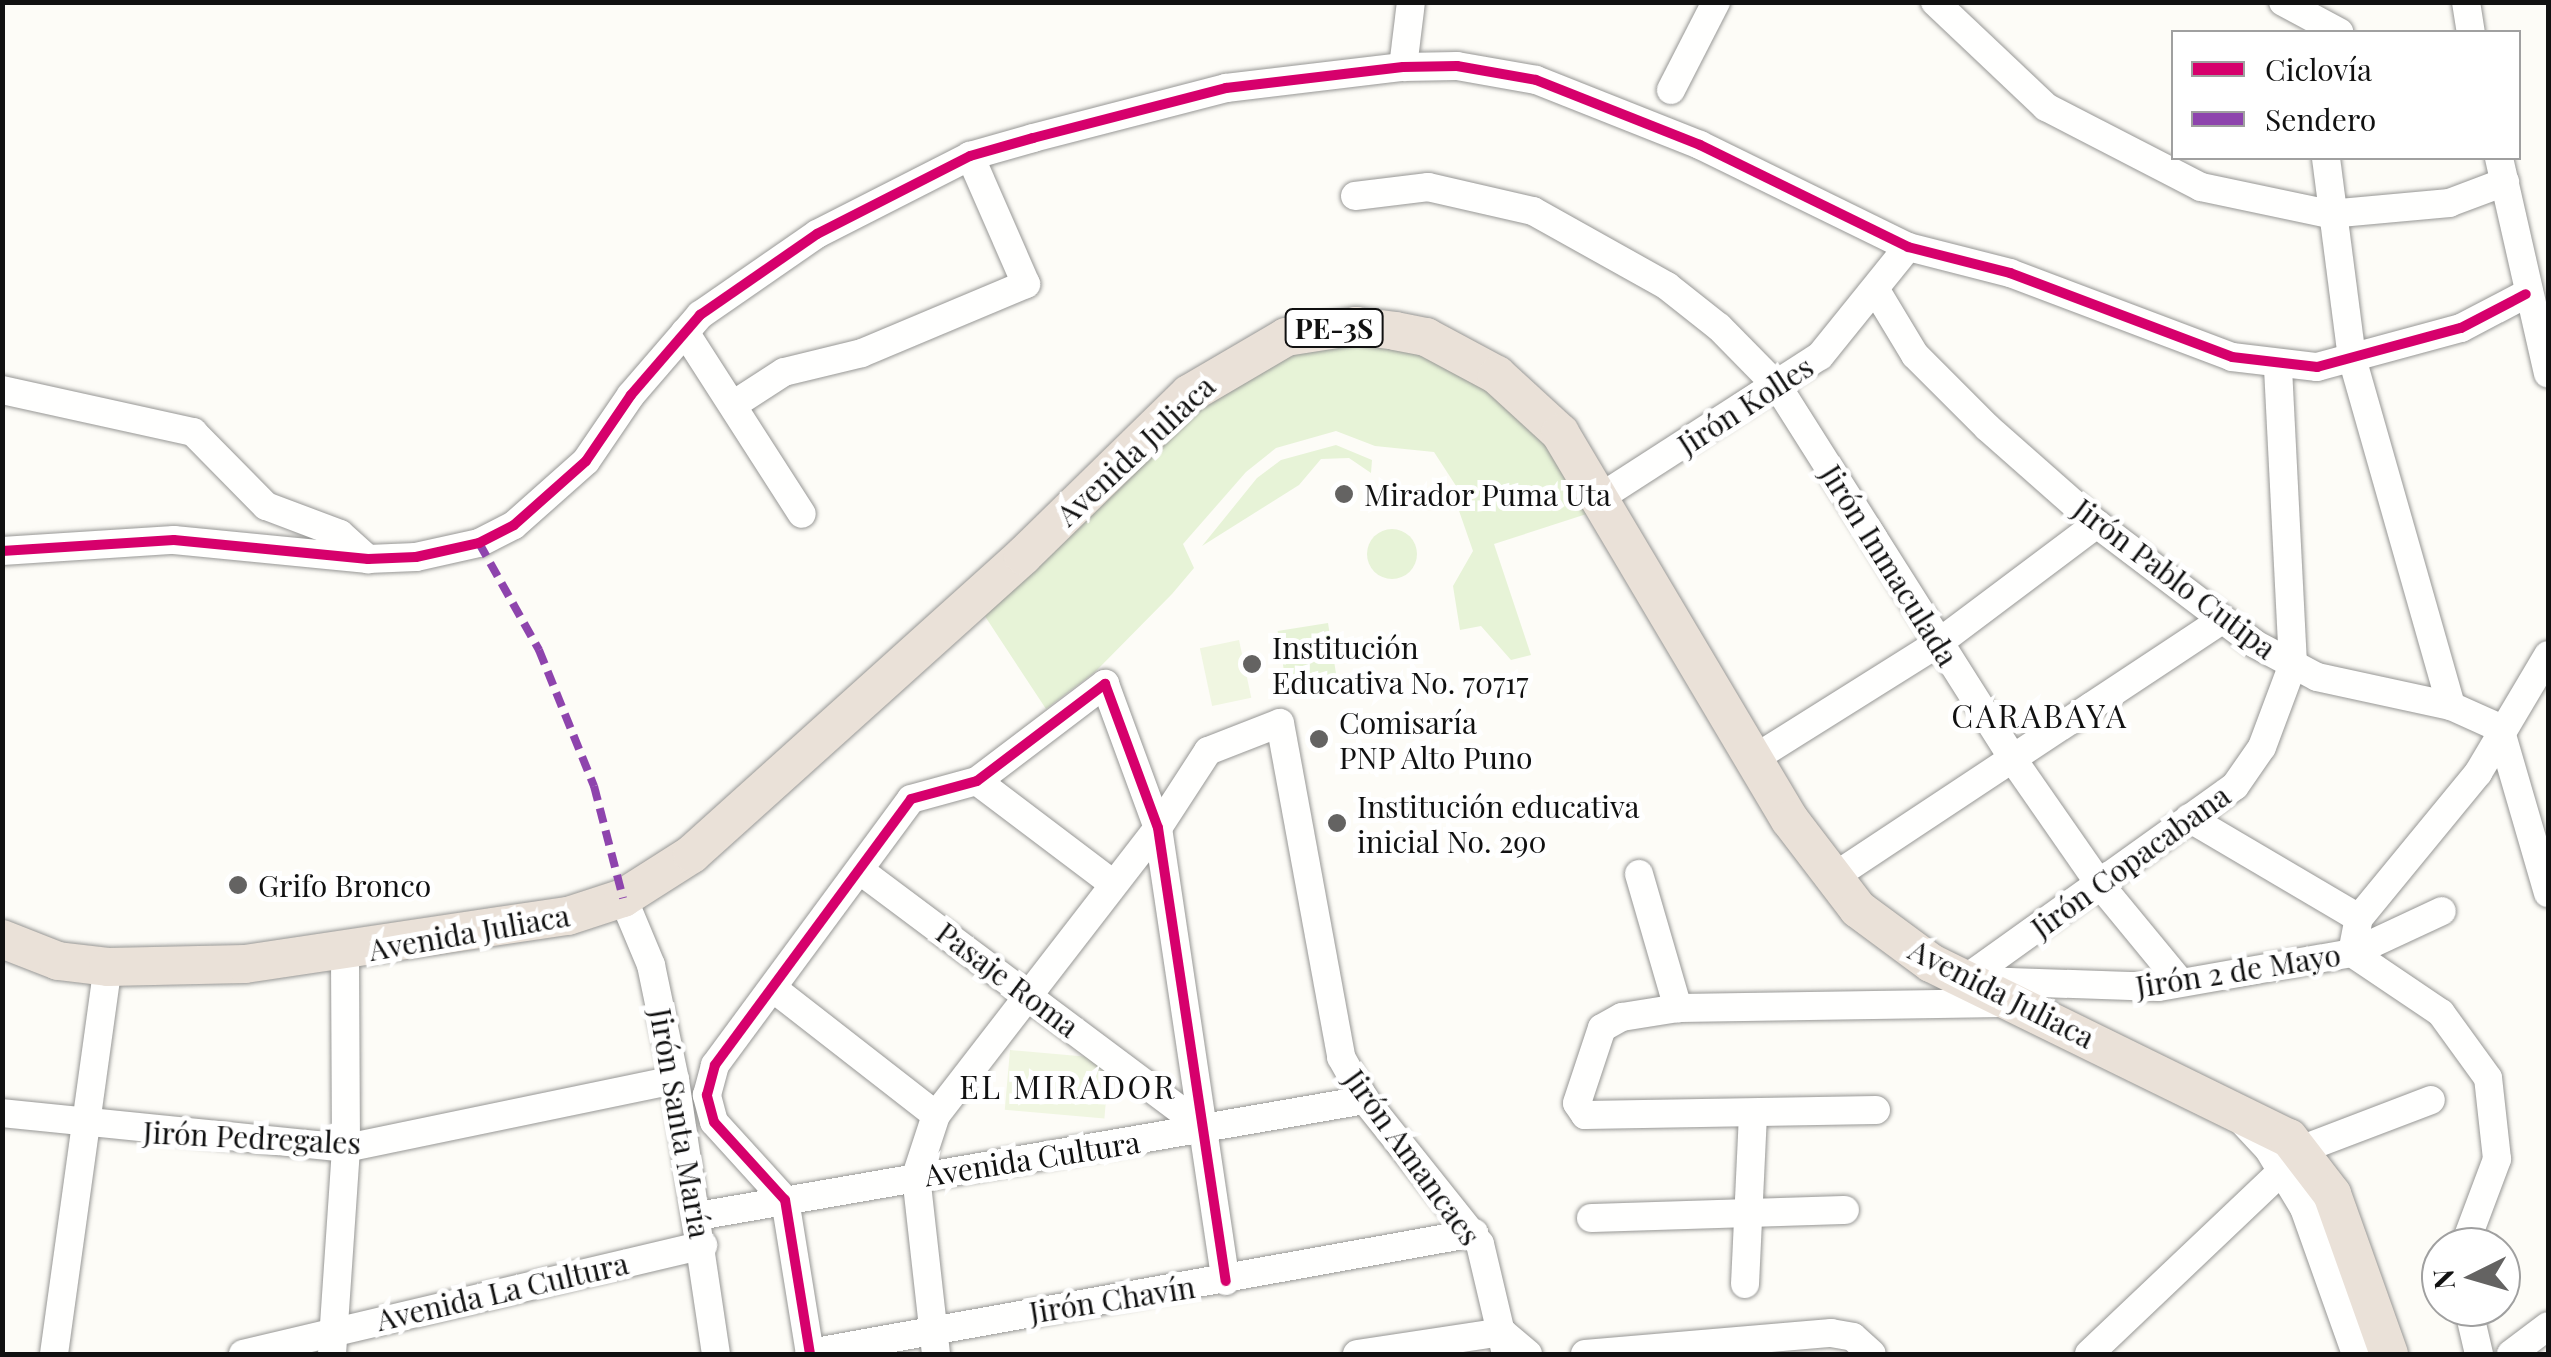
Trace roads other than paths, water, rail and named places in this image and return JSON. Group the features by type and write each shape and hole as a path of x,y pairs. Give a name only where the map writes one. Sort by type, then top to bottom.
{"highway":[{"name":"Avenida Juliaca","path":"2,940 58,961 108,967 245,964 345,953 568,916 623,898 692,854 1024,556 1189,394 1260,347 1356,326 1426,337 1497,375 1541,411 1602,497 1638,574 1752,760 1832,878 1882,928 1964,980 2021,1002 2269,1125 2291,1160 2332,1194 2388,1354"}],"street":[{"path":"1402,66 1411,2"},
{"path":"1671,90 1716,2"},
{"path":"1935,2 2046,108 2201,188 2329,214 2449,203 2502,170 2537,295 2548,372"},
{"path":"2283,2 2336,30"},
{"path":"2466,2 2471,30"},
{"path":"2,551 154,539 368,560 416,558 479,543 514,525 586,461 685,332 817,234 970,156 1226,88 1402,66 1457,66 1536,80 1730,158 1908,247 2010,273 2232,358 2278,366 2317,367 2461,328 2537,295"},
{"path":"736,403 784,372 862,353 880,340 1026,284 970,156"},
{"path":"2326,160 2329,214 2352,358 2451,706"},
{"name":"Jirón Inmaculada","path":"1356,196 1428,187 1533,211 1667,286 1778,387 2014,761 2101,886 2180,982"},
{"name":"Jirón Kolles","path":"1602,497 1778,387 1820,356 1878,292 1908,247"},
{"name":"Jirón Pablo Cutipa","path":"1878,292 1915,355 2097,524 2223,618 2293,664 2342,685 2451,706 2500,728"},
{"path":"685,332 736,403 802,514"},
{"name":"Jirón Copacabana","path":"1964,980 2101,886 2248,770 2293,664 2278,366"},
{"path":"2,390 192,432 266,506 340,534 368,560"},
{"path":"1752,760 1937,644 2097,524"},
{"path":"1832,878 2014,761 2223,618"},
{"path":"2471,1227 2496,1158 2488,1078 2441,1012 2352,953 2359,918 2478,773 2500,728 2548,655"},
{"path":"810,1354 786,1200 714,1122 707,1095 714,1065 862,872 910,800 976,780 1105,684 1158,828 1200,1129 1226,1282"},
{"name":"Jirón Amancaes","path":"1158,828 1216,743 1280,723 1340,1057 1365,1100 1474,1233 1504,1343"},
{"path":"2500,728 2548,893"},
{"path":"976,780 1112,884"},
{"path":"2189,818 2359,918"},
{"path":"935,1341 916,1176 936,1115 1027,992 1158,828"},
{"name":"Pasaje Roma","path":"862,872 1027,992 1200,1129"},
{"path":"1639,874 1678,1008"},
{"name":"Jirón Santa María","path":"623,898 651,966 675,1080 703,1245 716,1354"},
{"name":"Jirón 2 de Mayo","path":"1964,980 2087,988 2180,982 2352,953 2442,911"},
{"path":"332,1342 346,1148 345,953"},
{"path":"54,1354 90,1127 108,967"},
{"path":"774,989 936,1115"},
{"path":"1876,1110 1753,1116 1580,1113 1602,1028 1622,1016 1678,1008 2021,1002"},
{"name":"Jirón Pedregales","path":"2,1113 90,1127 346,1148 675,1080"},
{"name":"Avenida Cultura","path":"698,1216 1365,1100"},
{"path":"2089,1354 2291,1160 2430,1100"},
{"path":"1745,1284 1753,1116"},
{"path":"2291,1160 2356,1354"},
{"path":"1591,1218 1750,1216 1845,1210"},
{"name":"Jirón Chavín","path":"810,1354 935,1341 1474,1233"},
{"name":"Avenida La Cultura","path":"242,1354 332,1342 703,1245"},
{"path":"2510,1354 2548,1326"},
{"path":"2473,1327 2479,1354"},
{"path":"1585,1354 1830,1332 1853,1338 1872,1354"},
{"path":"1357,1354 1504,1343 1528,1354"}],"place":[{"name":"Mirador Puma Uta","path":"1344,494"},
{"name":"Institución Educativa No. 70717","path":"1252,664"},
{"name":"Comisaría PNP Alto Puno","path":"1319,739"},
{"name":"Institución educativa inicial No. 290","path":"1337,823"},
{"name":"Grifo Bronco","path":"238,885"}],"district":[{"name":"CARABAYA","path":"2040,715"},
{"name":"EL MIRADOR","path":"1068,1086"}]}
